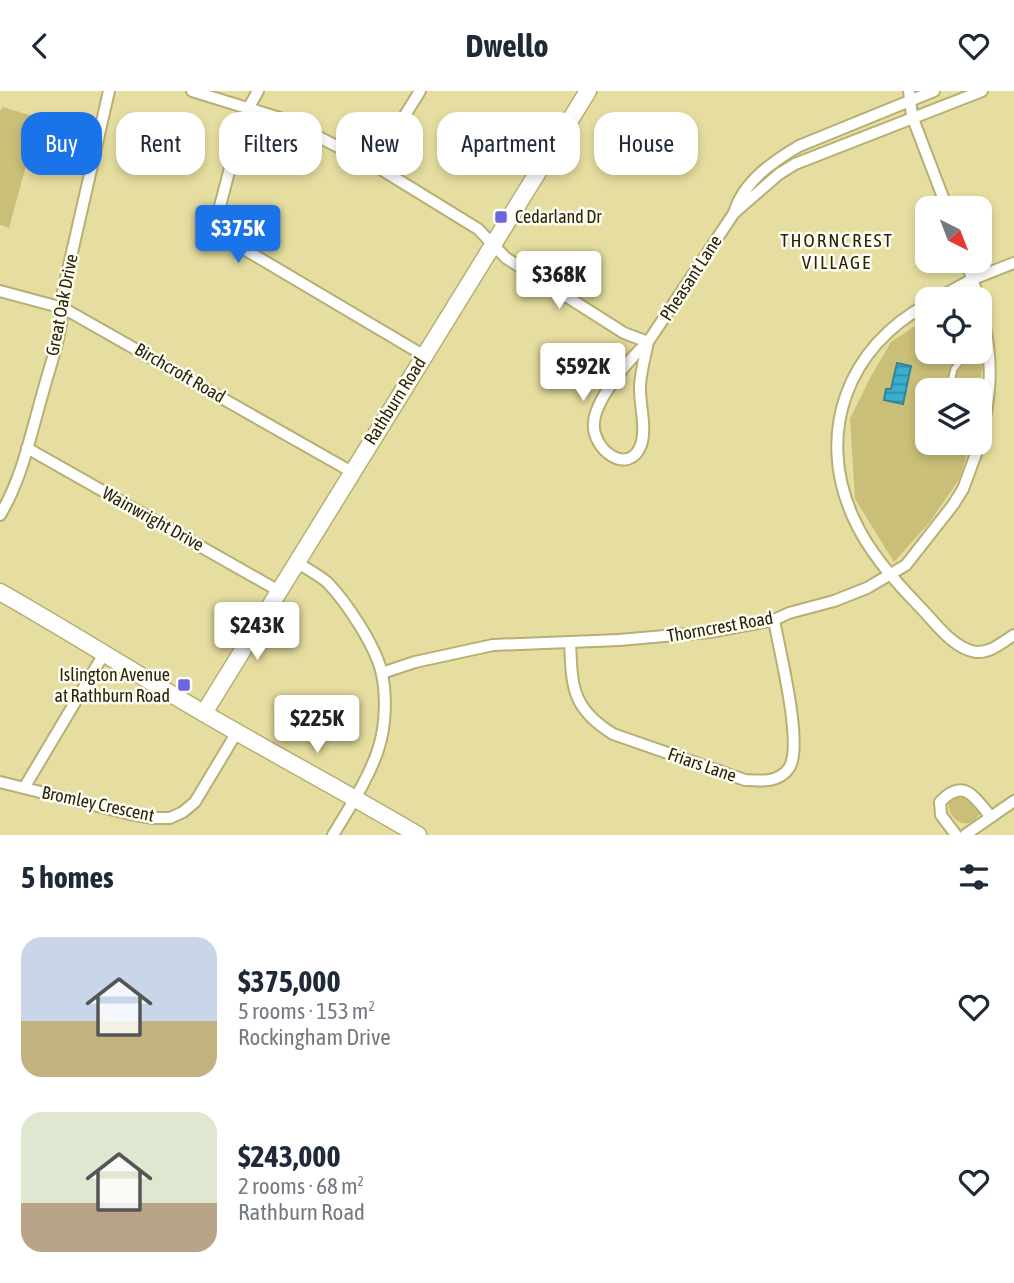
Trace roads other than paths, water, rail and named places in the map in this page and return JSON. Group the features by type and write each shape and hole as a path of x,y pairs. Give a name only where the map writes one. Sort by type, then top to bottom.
{"street":[{"name":"Great Oak Drive","path":"0,515 6,506 27,448 63,320 62,296 109,91"},
{"path":"192,91 249,107 299,126 336,145"},
{"path":"258,91 249,107 235,149 220,206 218,226 222,236 423,355"},
{"path":"407,112 420,91"},
{"name":"Rathburn Road","path":"204,713 588,91"},
{"name":"Pheasant Lane","path":"734,213 738,199 750,184 783,156 909,96 934,91"},
{"name":"Pheasant Lane","path":"648,342 640,385 641,442 631,456 614,458 605,453 599,445 594,428 595,417 610,388 636,353 648,342 734,213 779,174 795,164 912,116 982,91"},
{"path":"909,96 912,116 942,196"},
{"path":"390,175 478,229 506,258 624,334 648,342"},
{"path":"958,287 1014,263"},
{"path":"971,273 975,287"},
{"name":"Birchcroft Road","path":"0,291 63,308 352,472"},
{"path":"915,312 885,334 867,355 846,391 837,432 841,484 853,518 890,576 960,646 985,652 1014,635"},
{"name":"Wainwright Drive","path":"27,448 279,591"},
{"name":"Thorncrest Road","path":"382,673 415,662 493,645 639,639 710,632 774,620 789,613 834,601 901,570 914,557 963,489 975,455"},
{"path":"296,562 321,578 337,595 364,634 382,673 384,716 380,741 355,798 333,835"},
{"path":"0,592 418,835"},
{"name":"Friars Lane","path":"570,642 572,682 583,706 600,726 613,734 745,780 763,781 780,776 788,769 795,748 774,620"},
{"path":"24,788 105,652"},
{"name":"Bromley Crescent","path":"0,782 131,814 170,818 195,802 237,732"},
{"path":"956,835 941,815 940,802 949,793 960,790 971,793 991,817"},
{"path":"965,835 1014,801"}],"water":[{"path":"897,363 911,366 903,404 884,400 886,389 891,389"}],"place":[{"name":"Cedarland Dr","path":"501,217"},
{"name":"Islington Avenue at Rathburn Road","path":"184,685"}],"district":[{"name":"THORNCREST VILLAGE","path":"837,251"}]}
